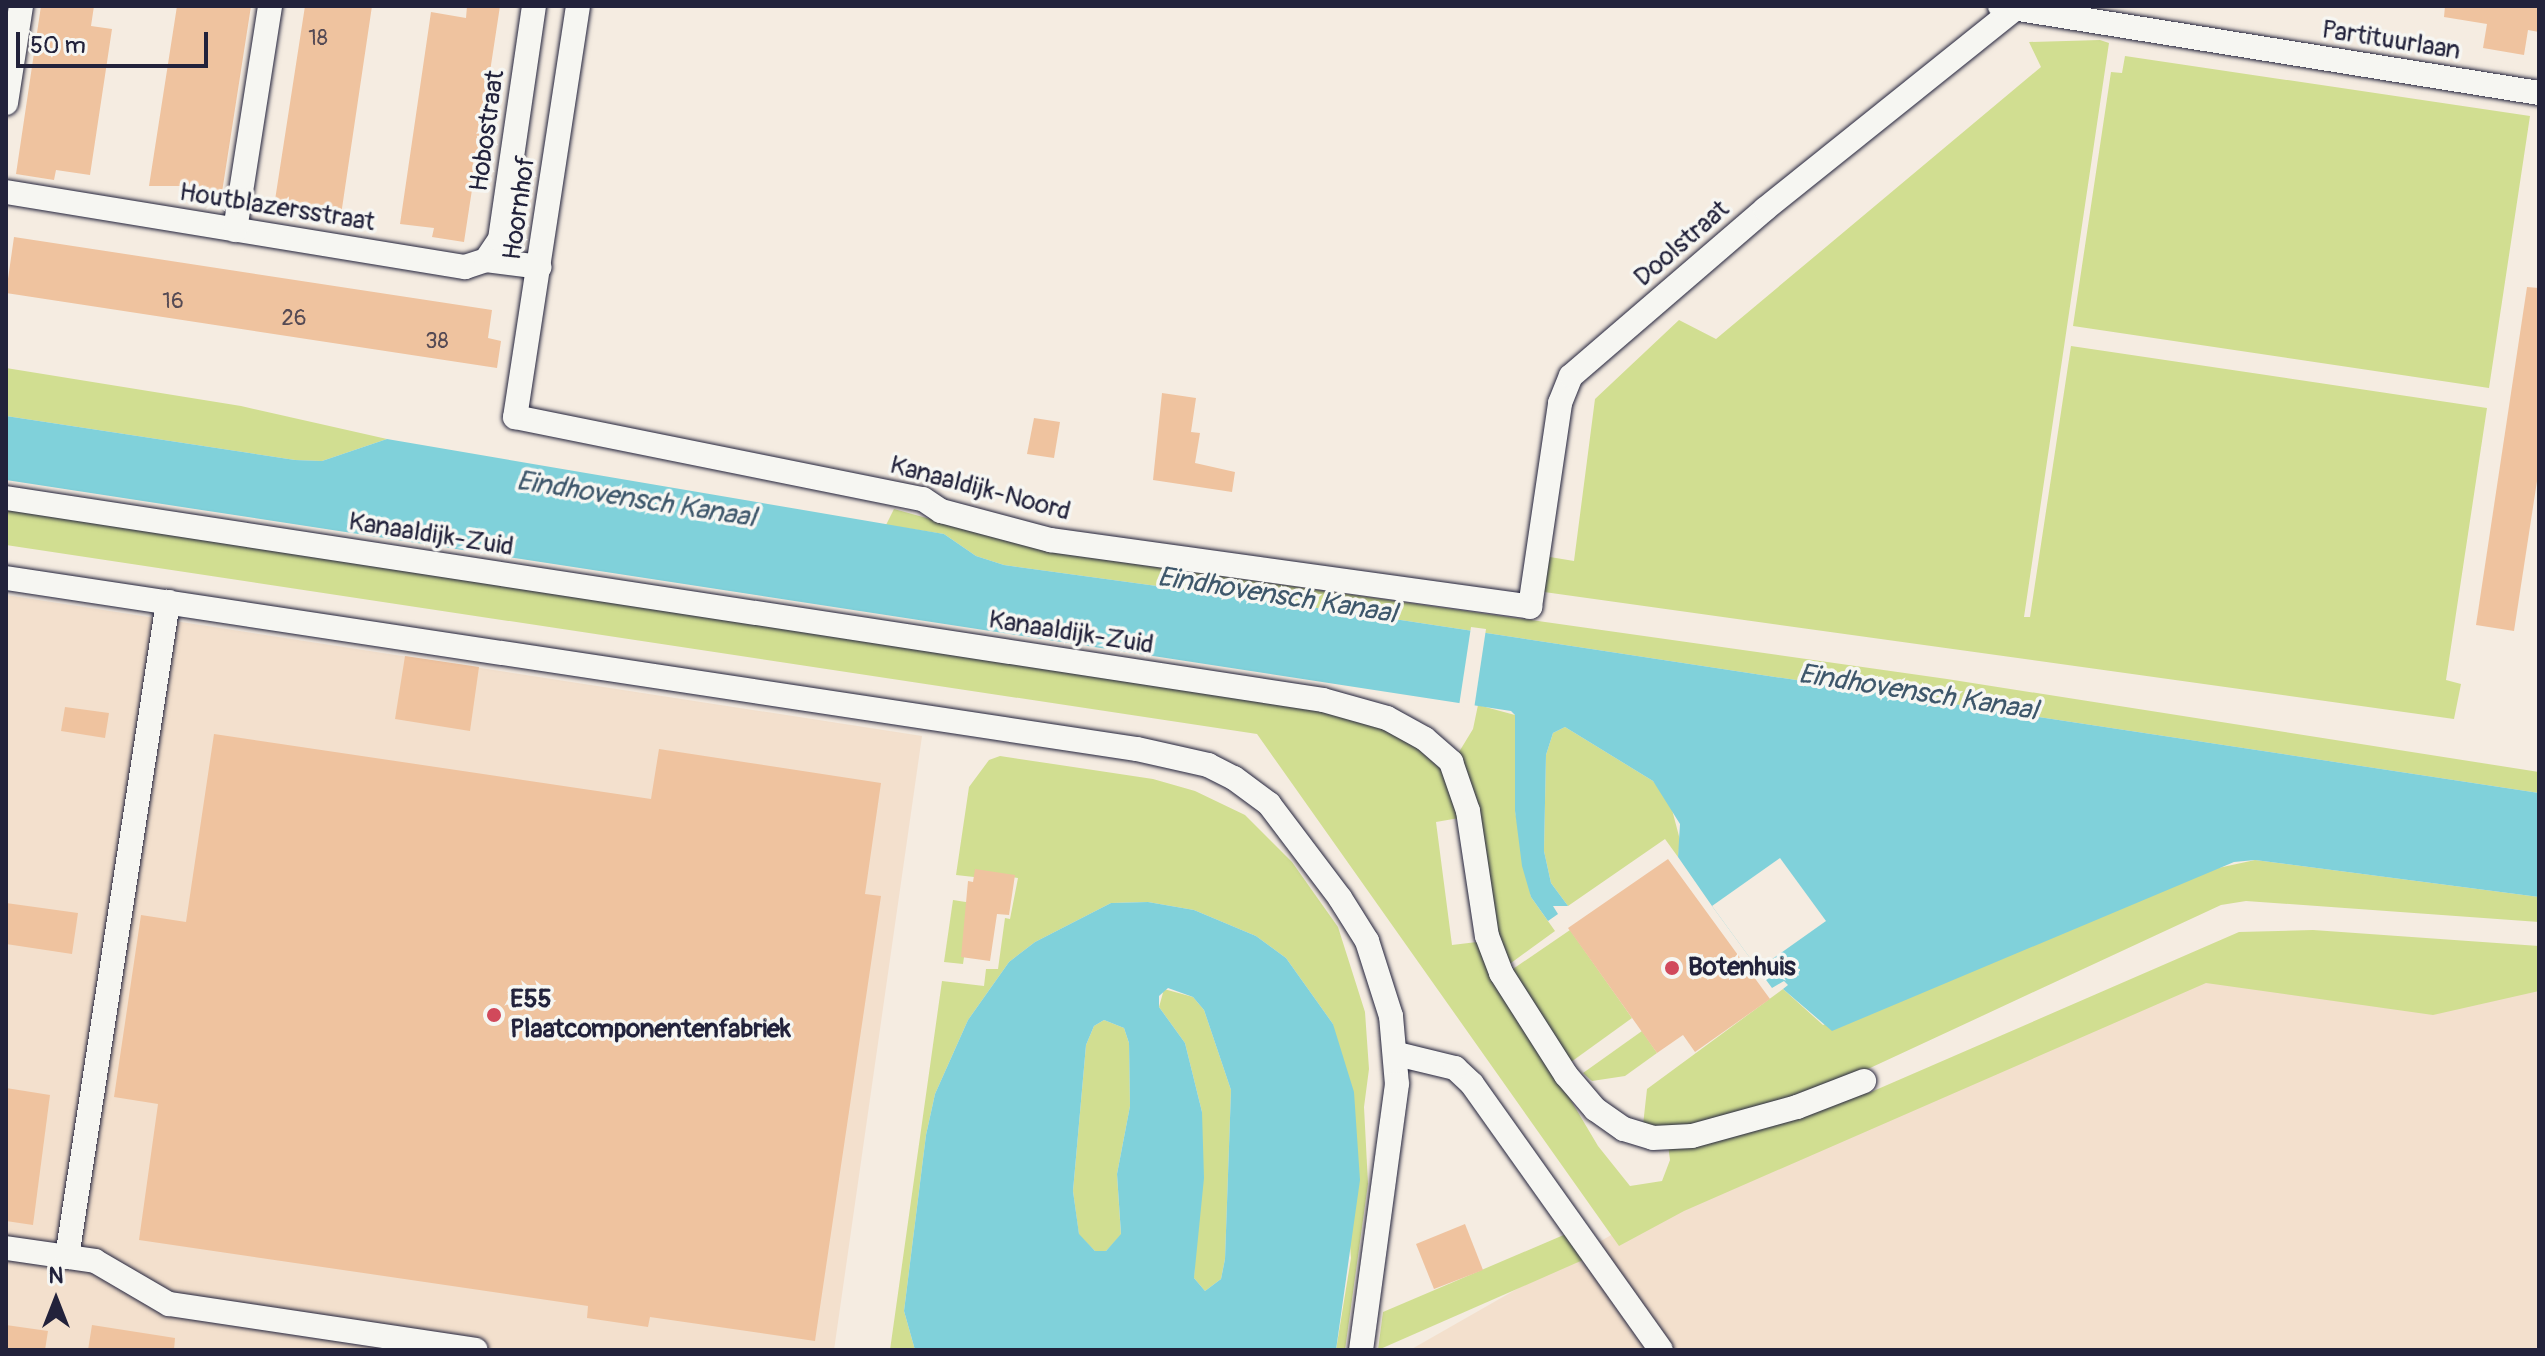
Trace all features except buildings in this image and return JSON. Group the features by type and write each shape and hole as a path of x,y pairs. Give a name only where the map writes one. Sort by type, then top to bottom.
{"street":[{"path":"6,103 21,6"},
{"path":"235,230 270,6"},
{"name":"Hobostraat","path":"486,260 500,239 534,6"},
{"name":"Hoornhof","path":"515,417 578,6"},
{"name":"Partituurlaan","path":"2006,7 2539,93"},
{"name":"Doolstraat","path":"1530,607 1560,403 1571,376 2006,7"},
{"name":"Houtblazersstraat","path":"6,192 465,267 486,260 540,267"},
{"name":"Kanaaldijk-Noord","path":"515,417 923,499 941,511 1050,540 1530,607"},
{"name":"Kanaaldijk-Zuid","path":"6,498 1323,700 1387,718 1425,739 1451,762 1468,811 1487,936 1501,973 1566,1075 1595,1109 1624,1129 1653,1138 1692,1136 1764,1118 1864,1081"},
{"path":"6,578 1137,749 1208,765 1269,804 1340,898 1367,941 1379,973 1397,1054 1392,1136 1361,1350"},
{"path":"67,1257 168,602"},
{"path":"1397,1054 1455,1068 1472,1084 1661,1350"},
{"path":"6,1248 95,1261 169,1304 476,1350"}],"shaded area":[{"name":"E55 Plaatcomponentenfabriek","path":"6,595 922,736 834,1350 6,1350"},
{"path":"2539,953 2539,1350 1410,1350 1648,1214 2237,959"}],"green space":[{"path":"2100,40 2109,43 2024,617 2030,617 2071,346 2487,408 2446,680 2461,684 2454,719 1537,591 1544,556 1574,561 1595,399 1679,320 1716,339 2041,67 2029,42"},
{"path":"2125,56 2530,116 2489,388 2073,326 2111,72 2122,73"},
{"path":"6,368 241,406 387,439 322,461 295,460 6,416"},
{"path":"6,509 1297,704 1399,732 1445,773 1459,818 1436,822 1452,945 1477,942 1598,1146 1630,1186 1662,1181 1670,1160 1668,1145 1871,1092 2239,932 2313,930 2539,946 2539,991 2433,1015 2206,983 1684,1211 1619,1246 1257,734 6,545"},
{"path":"894,509 1050,552 1947,679 2539,772 2539,793 1361,614 1004,565 976,556 944,534 886,525"},
{"path":"1478,705 1515,715 1515,811 1531,897 1555,931 1511,963 1505,963 1498,947 1478,806 1459,752 1473,729"},
{"path":"1565,727 1653,781 1670,802 1680,840 1678,857 1665,839 1568,906 1551,883 1544,851 1546,755 1553,733"},
{"path":"1000,756 1153,779 1195,791 1245,815 1292,862 1338,927 1365,1012 1369,1069 1364,1107 1368,1184 1345,1350 1336,1350 1351,1258 1333,1024 1286,958 1256,936 1194,910 1148,902 1111,903 1035,942 1009,962 968,1020 935,1094 926,1135 904,1311 915,1350 890,1350 942,981 984,986 986,969 998,969 1005,918 1010,919 1018,878 976,872 974,877 956,875 969,787 989,760"},
{"path":"2255,860 2539,897 2539,922 2246,901 2221,905 1855,1075 1762,1110 1677,1130 1643,1125 1647,1089 1783,989 1823,1025 2209,870"},
{"path":"953,900 972,903 963,964 944,962"},
{"path":"1570,930 1632,1018 1571,1062 1510,971"},
{"path":"1164,989 1193,997 1204,1010 1231,1090 1225,1259 1221,1279 1205,1291 1194,1278 1202,1112 1185,1043 1159,1007"},
{"path":"1104,1020 1124,1028 1129,1043 1130,1106 1117,1174 1121,1235 1106,1251 1095,1251 1079,1235 1073,1191 1086,1045 1094,1026"},
{"path":"1642,1031 1657,1053 1625,1076 1592,1081 1583,1073"},
{"path":"1566,1234 1583,1260 1378,1350 1383,1312"}],"water":[{"name":"Eindhovensch Kanaal","path":"6,416 295,460 322,461 387,439 944,534 976,556 1004,565 1361,614 2539,793 2539,897 2255,860 2234,862 1832,1031 1783,989 1788,985 1784,981 1772,988 1712,906 1678,857 1680,824 1653,781 1565,727 1553,733 1546,755 1544,851 1551,883 1568,906 1553,906 1558,914 1548,921 1531,897 1522,866 1515,811 1515,715 1511,711 6,480"},
{"path":"1148,902 1194,910 1256,936 1286,958 1333,1024 1354,1092 1360,1180 1336,1350 915,1350 904,1311 926,1135 935,1094 968,1020 1009,962 1035,942 1111,903","holes":["1168,988 1193,997 1204,1010 1231,1090 1225,1259 1221,1279 1205,1291 1194,1278 1204,1178 1202,1112 1185,1043 1159,1007 1159,996","1104,1020 1124,1028 1129,1043 1130,1106 1117,1174 1121,1234 1106,1251 1095,1251 1079,1234 1073,1191 1086,1045 1094,1026"]}],"pier":[{"path":"1471,627 1486,629 1474,709 1459,706"},
{"path":"1780,858 1826,921 1758,969 1712,906"}],"place":[{"name":"Botenhuis","path":"1672,968"},
{"name":"E55 Plaatcomponentenfabriek","path":"494,1015"}]}
